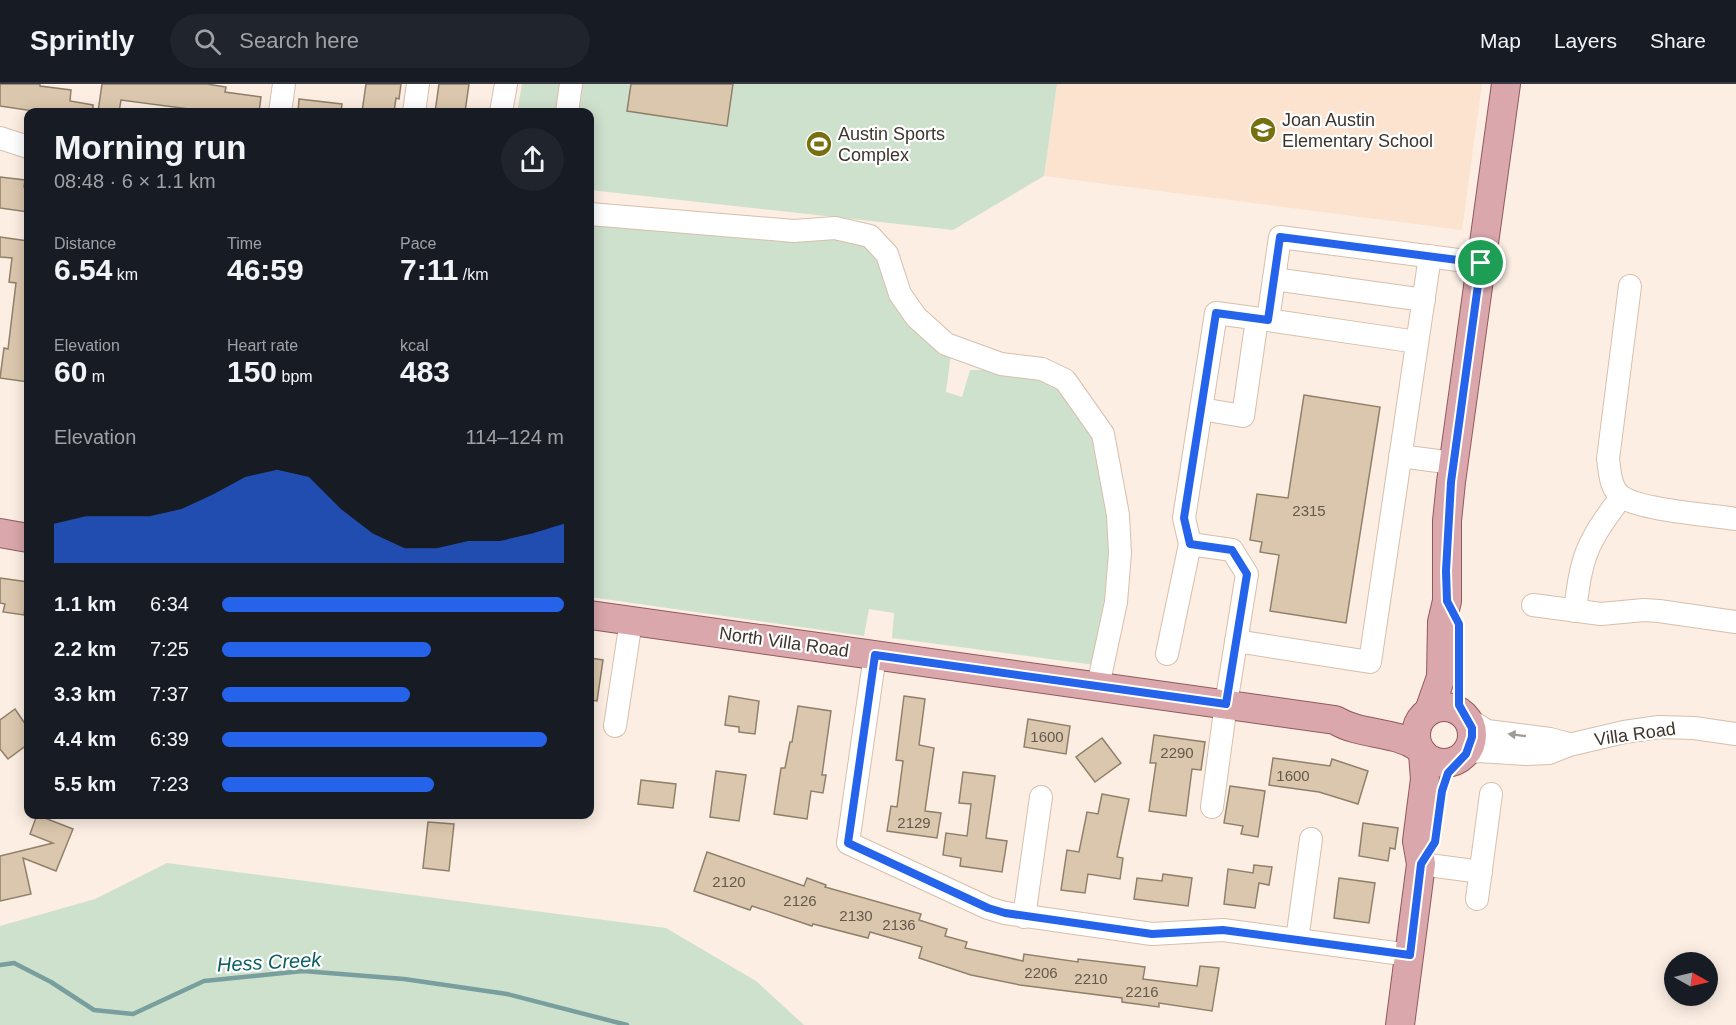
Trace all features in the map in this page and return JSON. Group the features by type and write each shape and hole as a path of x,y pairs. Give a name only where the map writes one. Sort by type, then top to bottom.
{"main road":[{"path":"1400,1025 1421,864 1417,841 1425,779 1416,731 1441,677 1442,622 1447,601 1447,521 1453,463 1506,84"},
{"path":"0,533 24,537"},
{"path":"1421,864 1435,842 1442,791 1448,773 1462,757 1472,737 1459,696 1459,624 1447,601"},
{"name":"North Villa Road","path":"594,616 1335,720 1349,728 1397,736 1407,740 1421,751"},
{"path":"1426,713 1445,706 1465,716"},
{"name":"North Villa Road","path":"1335,720 1351,713 1409,719 1426,713"},
{"path":"1421,751 1430,760 1439,763 1449,763 1462,757"}],"street":[{"path":"281,108 284,84"},
{"path":"415,108 418,84"},
{"path":"502,108 506,84"},
{"path":"568,108 571,84"},
{"path":"0,138 24,146"},
{"path":"594,214 794,231 835,228 870,236 887,254 900,294 916,317 945,344 1000,364 1041,369 1065,381 1102,434 1118,515 1120,553 1116,602 1098,686"},
{"path":"1201,409 1243,416 1274,279 1280,237 1481,263"},
{"path":"1236,641 1370,662 1430,256"},
{"path":"1274,279 1424,300"},
{"path":"1630,286 1608,459 1612,486 1621,497 1648,506 1736,519"},
{"path":"1167,654 1190,544 1184,518 1216,313 1417,342"},
{"path":"1401,456 1453,463"},
{"path":"1575,611 1586,554 1594,537 1621,497"},
{"path":"1190,544 1232,550 1247,574 1212,807"},
{"path":"1533,605 1601,614 1659,611 1736,622"},
{"path":"615,726 631,621"},
{"path":"875,655 848,843 988,908 1024,917 1152,934 1223,930 1410,955"},
{"name":"Villa Road","path":"1465,716 1487,731 1550,739 1569,745"},
{"name":"Villa Road","path":"1462,757 1478,751 1549,753 1569,745 1624,732 1659,727 1694,728 1736,734"},
{"path":"1477,899 1491,794"},
{"path":"1024,917 1041,797"},
{"path":"1297,940 1311,839"},
{"path":"1421,864 1480,872"}],"shaded area":[{"name":"Joan Austin Elementary School","path":"1057,84 1482,84 1462,230 1044,176"}],"green space":[{"name":"Austin Sports Complex","path":"522,84 1057,84 1044,176 953,230 594,190 594,108 518,108"},
{"path":"594,218 863,238 951,354 946,392 962,397 970,370 1003,370 1053,379 1091,422 1110,501 1112,599 1095,665 892,638 894,613 869,609 864,636 594,598"},
{"path":"167,863 666,928 756,981 804,1025 0,1025 0,926 95,899"}],"building":[{"path":"0,84 40,84 40,86 71,90 70,101 93,105 93,108 24,110 0,106"},
{"path":"102,84 207,84 226,87 225,92 261,97 260,108 182,108 121,100 120,108 99,108"},
{"path":"366,84 401,84 399,99 396,98 395,108 363,108"},
{"path":"439,84 469,84 466,108 436,108"},
{"path":"631,84 733,84 727,126 627,111"},
{"path":"299,99 342,104 342,108 298,108"},
{"path":"0,177 24,180 24,211 0,208"},
{"path":"0,237 24,240 24,381 0,378 4,348 8,349 16,283 9,282 12,258 0,257"},
{"path":"1304,395 1380,407 1346,623 1270,611 1279,555 1260,552 1262,542 1250,540 1257,494 1288,498"},
{"path":"0,578 24,581 24,615 3,612 5,604 0,603"},
{"path":"594,659 603,660 597,701 594,701"},
{"path":"729,696 759,701 755,734 739,732 739,727 725,725"},
{"path":"904,696 925,699 919,745 934,748 925,811 941,813 937,838 887,831 891,806 897,807 903,761 896,760"},
{"path":"798,706 831,711 822,775 826,775 823,793 811,791 807,819 774,814 781,768 785,768"},
{"path":"15,709 24,722 24,747 8,759 0,749 0,720"},
{"path":"1028,719 1070,726 1066,754 1024,747"},
{"path":"1154,735 1205,742 1201,770 1192,769 1186,816 1149,811 1156,763 1150,763"},
{"path":"1102,738 1121,763 1095,782 1076,757"},
{"path":"1273,758 1330,766 1332,759 1368,771 1358,804 1319,792 1269,785"},
{"path":"716,771 746,775 739,821 710,817"},
{"path":"963,772 995,776 986,838 1007,841 1002,872 960,866 961,858 943,855 946,833 967,836 971,804 959,803"},
{"path":"641,780 676,784 673,808 638,804"},
{"path":"1230,786 1265,791 1258,837 1241,834 1243,826 1224,823"},
{"path":"1102,794 1129,799 1117,857 1123,858 1120,879 1088,874 1085,893 1061,890 1067,850 1079,852 1087,812 1098,814"},
{"path":"36,819 47,819 73,829 56,871 23,858 31,894 0,901 0,856 53,843 30,834"},
{"path":"428,822 454,824 449,871 423,868"},
{"path":"1363,823 1398,828 1395,849 1390,848 1388,861 1359,856"},
{"path":"707,852 804,886 807,878 826,885 825,887 921,914 919,920 947,929 945,936 967,942 965,948 1023,961 1024,954 1078,962 1078,959 1145,967 1143,979 1197,986 1200,966 1219,968 1212,1011 1159,1003 1159,1007 1122,1002 1122,998 1020,985 971,975 919,958 922,947 870,932 868,938 813,924 812,926 752,906 750,910 694,891"},
{"path":"1254,865 1272,867 1269,885 1259,883 1255,908 1224,904 1228,869 1253,873"},
{"path":"1163,874 1192,878 1188,906 1134,899 1137,878 1162,881"},
{"path":"1339,878 1375,883 1369,923 1334,918"}],"waterway":[{"name":"Hess Creek","path":"0,965 14,963 51,982 94,1010 133,1014 204,981 303,971 404,979 507,994 627,1025"}],"place":[{"name":"Joan Austin Elementary School","path":"1263,130"},
{"name":"Austin Sports Complex","path":"819,144"}],"route":[{"path":"1280,237 1481,263 1451,482 1447,521 1446,571 1447,601 1459,624 1459,705 1472,728 1472,737 1466,754 1448,773 1442,791 1435,842 1421,864 1410,955 1223,930 1152,934 1024,917 988,908 848,843 875,655 1226,704 1247,574 1232,550 1190,544 1184,518 1216,313 1268,320 1280,237"}]}
